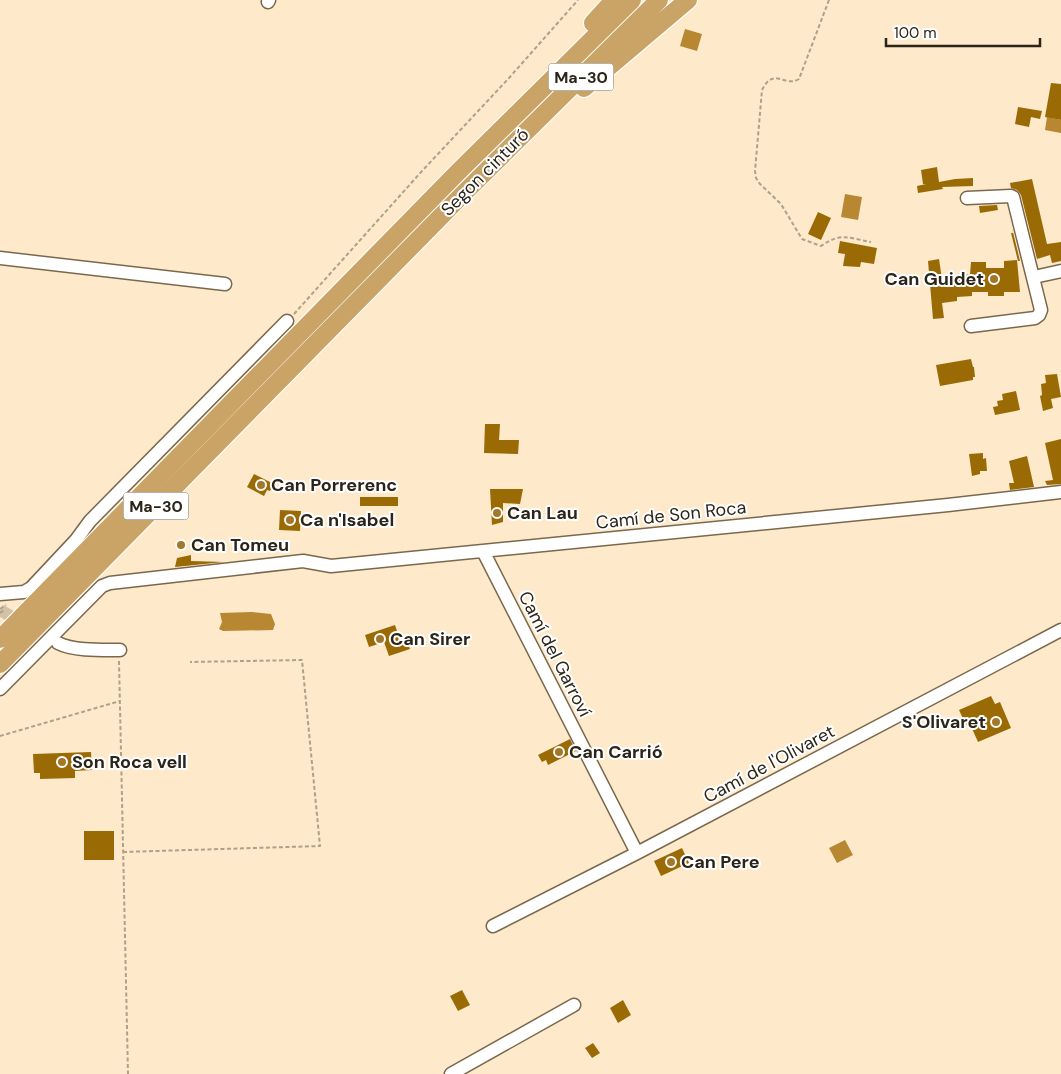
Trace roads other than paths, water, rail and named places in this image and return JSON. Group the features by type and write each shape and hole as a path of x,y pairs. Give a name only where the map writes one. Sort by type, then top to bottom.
{"highway":[{"path":"498,132 515,104 614,0"},
{"name":"Ma-30","path":"0,639 498,132 632,0"},
{"name":"Segon cinturó","path":"0,664 503,154 659,0"},
{"path":"503,154 537,132 575,96 688,0"}],"street":[{"path":"967,198 1014,197 1041,310 1035,318 971,326"},
{"path":"0,258 226,284"},
{"path":"1034,277 1061,271"},
{"path":"0,594 24,592 31,588 76,540 90,521 288,321"},
{"name":"Camí de Son Roca","path":"0,689 106,584 303,561 331,566 1061,492"},
{"name":"Camí del Garroví","path":"483,551 637,853"},
{"name":"Camí de l'Olivaret","path":"493,926 637,853 1061,630"},
{"path":"58,643 64,646 93,649 120,656"},
{"path":"451,1074 574,1005"}],"tunnel":[{"path":"0,610 58,643"}],"place":[{"name":"Can Guidet","path":"994,279"},
{"name":"Can Porrerenc","path":"261,485"},
{"name":"Can Lau","path":"497,513"},
{"name":"Ca n'Isabel","path":"290,520"},
{"name":"Can Tomeu","path":"181,545"},
{"name":"Can Sirer","path":"380,639"},
{"name":"S'Olivaret","path":"996,722"},
{"name":"Can Carrió","path":"559,752"},
{"name":"Son Roca vell","path":"62,762"},
{"name":"Can Pere","path":"671,862"}]}
